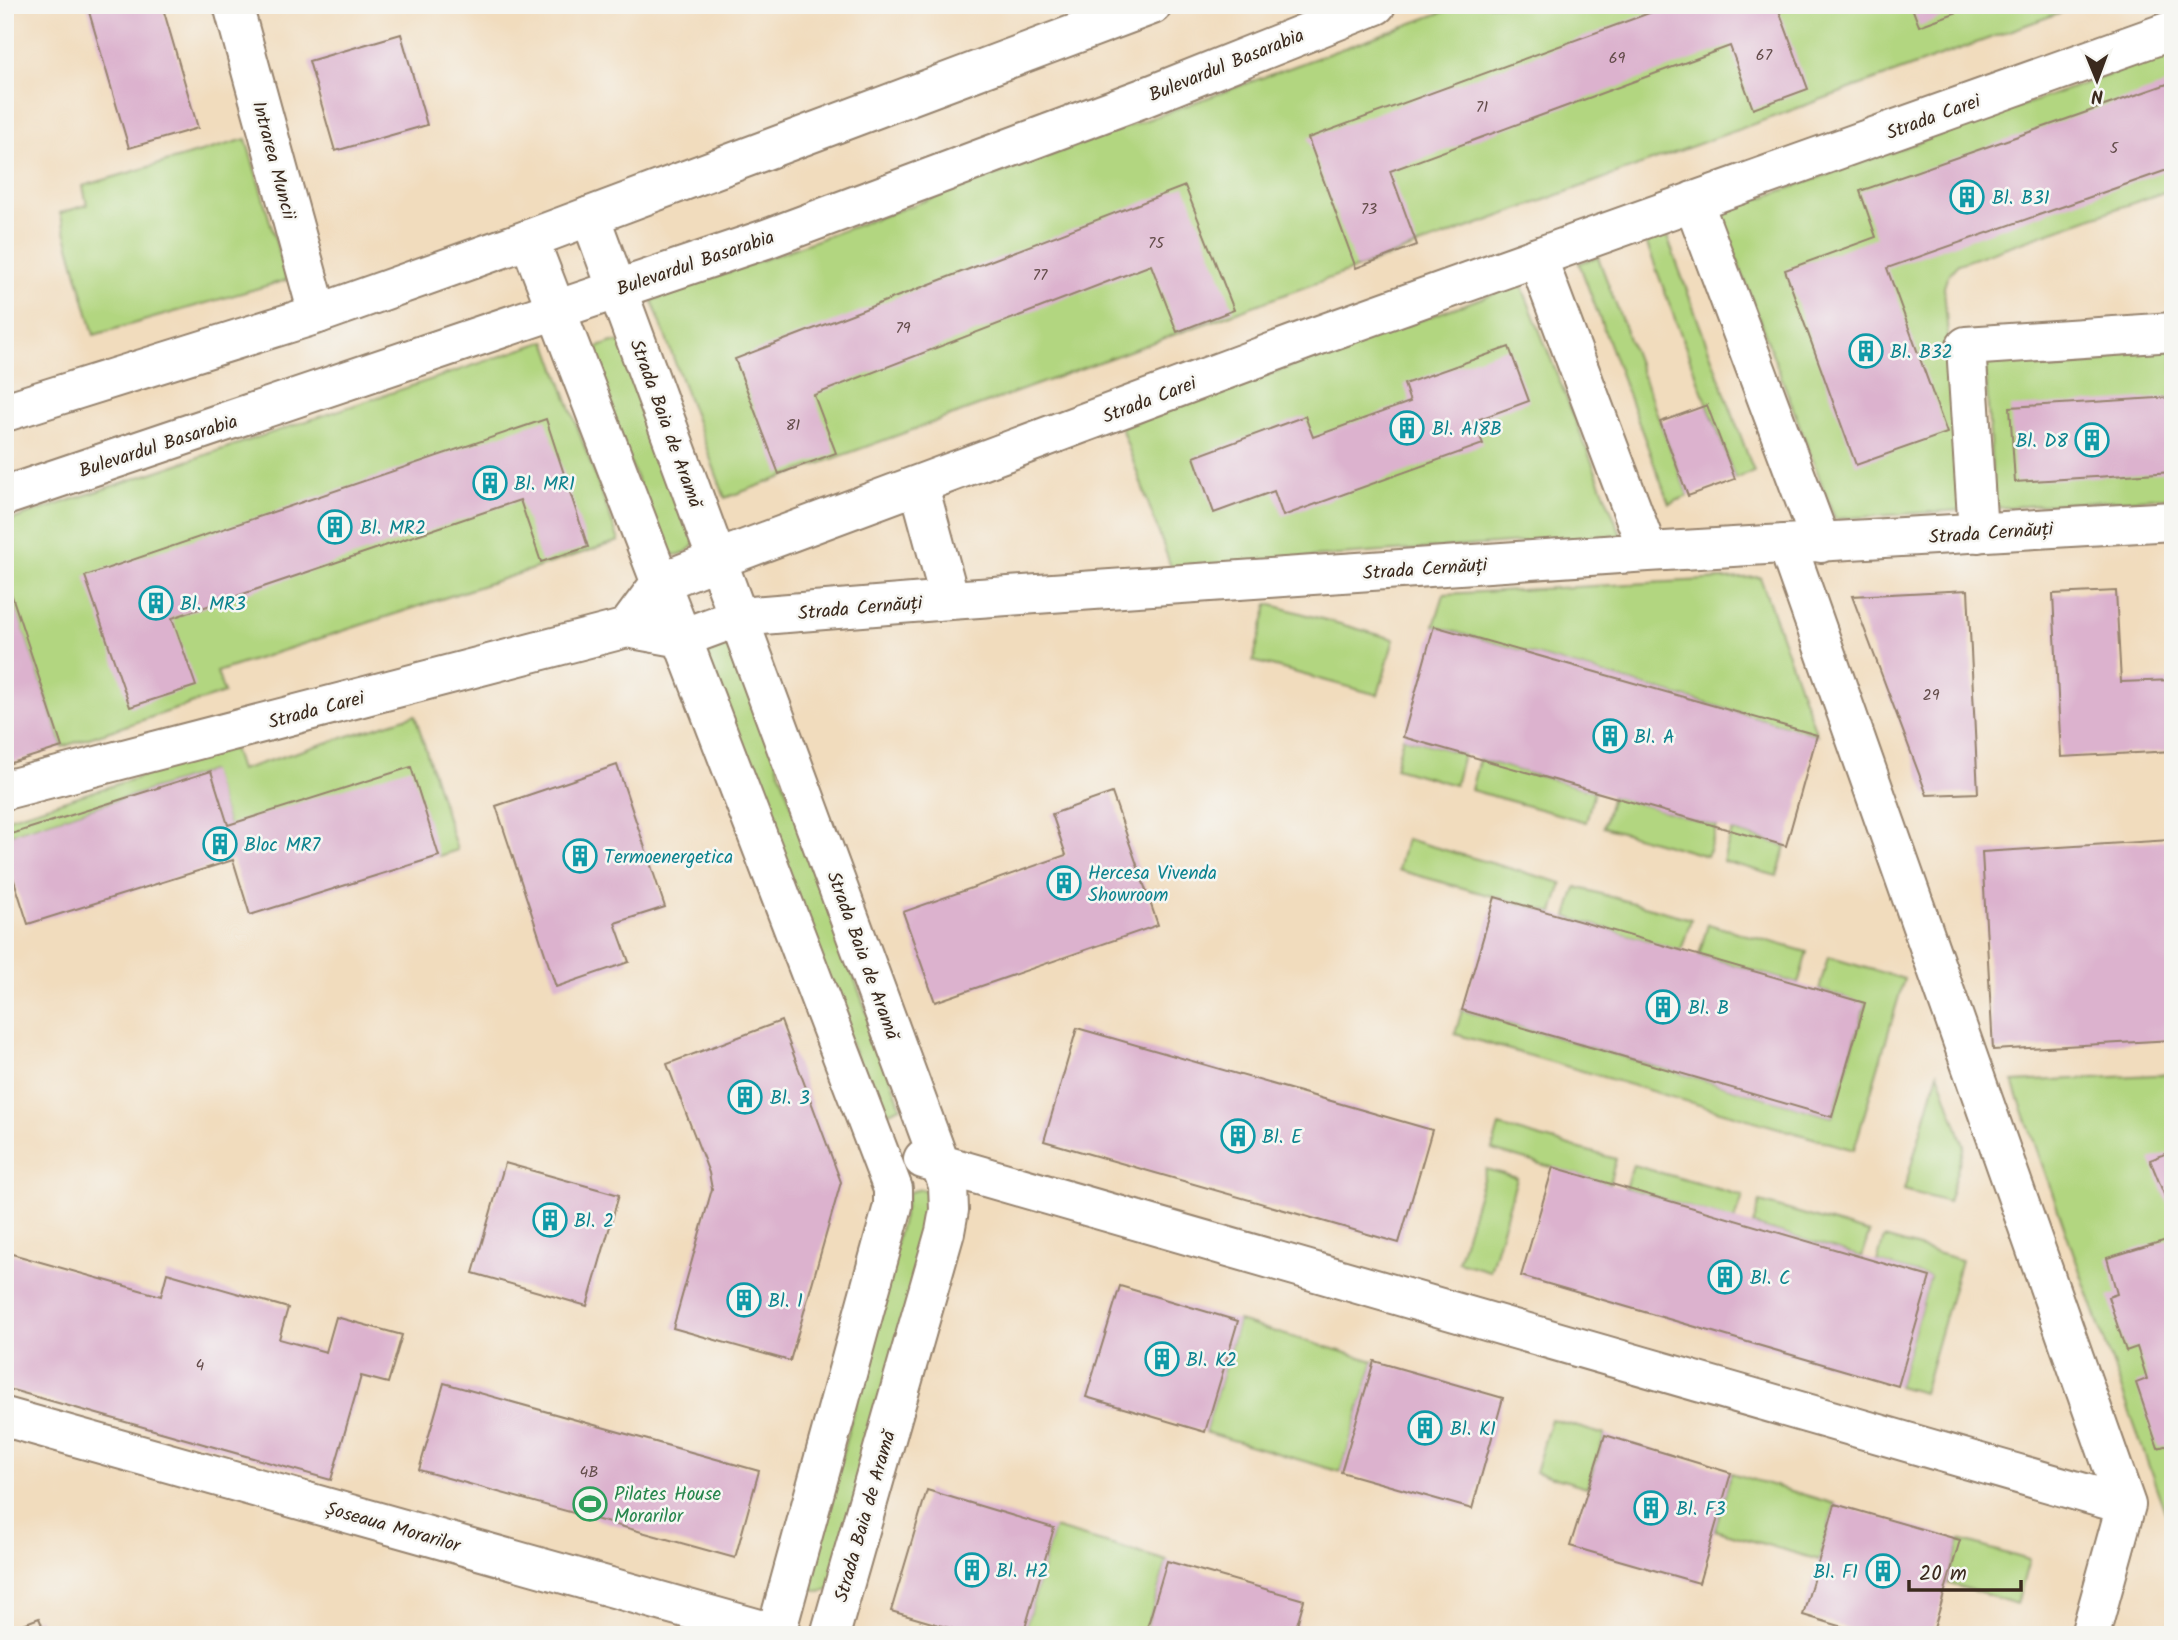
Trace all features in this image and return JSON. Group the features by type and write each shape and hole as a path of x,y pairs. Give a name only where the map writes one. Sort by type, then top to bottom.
{"street":[{"name":"Intrarea Muncii","path":"233,5 318,314"},
{"path":"5,412 318,314 529,239 1152,5"},
{"name":"Bulevardul Basarabia","path":"5,496 779,234 1143,98 1376,5"},
{"name":"Strada Carei","path":"661,582 1311,338 2173,30"},
{"path":"1693,201 1805,498 1801,584 2126,1505 2091,1635"},
{"name":"Strada Baia de Aramă","path":"590,216 948,1185 949,1210 945,1232 830,1635"},
{"path":"529,239 893,1189 893,1206 778,1634"},
{"path":"1536,257 1648,552"},
{"path":"1978,533 1966,346 2173,332"},
{"path":"919,486 950,600"},
{"name":"Strada Cernăuți","path":"682,638 739,617 950,600 1648,552 2173,521"},
{"path":"627,628 661,582"},
{"name":"Strada Carei","path":"5,790 627,628 682,638"},
{"path":"877,1146 2126,1505"},
{"name":"Șoseaua Morarilor","path":"5,1417 778,1634"}],"green space":[{"path":"1462,5 2081,5 725,498 652,300"},
{"path":"2173,52 2173,189 1958,264 1948,275 1944,287 1962,510 1835,519 1719,213"},
{"path":"246,139 287,280 94,335 60,213 87,205 83,186"},
{"path":"1665,231 1754,472 1735,479 1645,239"},
{"path":"1598,257 1688,496 1669,504 1579,263"},
{"path":"1521,284 1621,535 1171,567 1121,427"},
{"path":"546,341 619,541 217,672 224,693 62,747 5,577 5,522"},
{"path":"612,342 622,343 696,542 682,554 664,553 591,356 596,348"},
{"path":"2173,347 2173,497 1994,508 1985,358"},
{"path":"1760,577 1817,735 1434,626 1444,594"},
{"path":"1268,604 1394,639 1378,695 1253,661"},
{"path":"724,643 734,645 901,1107 889,1112 876,1108 703,657 710,648"},
{"path":"415,715 457,850 439,856 228,825 210,771 5,836 5,819 233,748 240,770"},
{"path":"1403,737 1463,754 1455,785 1395,768"},
{"path":"1479,759 1594,791 1586,822 1471,790"},
{"path":"1612,796 1717,826 1707,856 1603,827"},
{"path":"1732,831 1786,846 1777,876 1723,861"},
{"path":"1406,839 1562,883 1553,913 1398,870"},
{"path":"1576,887 1691,919 1681,951 1567,917"},
{"path":"1708,924 1807,952 1798,984 1699,955"},
{"path":"1828,957 1904,979 1854,1150 1455,1034 1462,1010 1832,1117 1865,1004 1819,990"},
{"path":"1938,1072 1964,1146 1948,1202 1904,1190"},
{"path":"2173,1074 2173,1514 2165,1512 2013,1082"},
{"path":"1499,1126 1616,1159 1609,1184 1492,1150"},
{"path":"1633,1165 1743,1196 1735,1221 1625,1188"},
{"path":"1486,1169 1517,1178 1490,1271 1458,1262"},
{"path":"921,1189 935,1193 941,1201 832,1588 821,1592 808,1588 909,1192"},
{"path":"1760,1202 1869,1233 1862,1257 1753,1225"},
{"path":"1884,1238 1961,1260 1923,1393 1898,1386 1930,1277 1877,1262"},
{"path":"1238,1321 1374,1361 1341,1472 1205,1432"},
{"path":"1551,1419 1605,1435 1587,1487 1535,1472"},
{"path":"1731,1473 1835,1504 1819,1560 1715,1530"},
{"path":"1054,1528 1167,1561 1145,1635 1023,1635"},
{"path":"1960,1540 2029,1560 2017,1604 1947,1583"}],"building":[{"path":"87,5 162,5 198,128 129,148"},
{"path":"1671,5 1777,5 1808,89 1753,109 1730,46 1390,171 1417,245 1356,268 1308,138"},
{"path":"1911,5 1974,5 1974,6 1919,26"},
{"path":"401,34 427,125 335,151 309,61"},
{"path":"2173,82 2173,168 1887,268 1947,433 1856,465 1785,270 1876,237 1860,191"},
{"path":"1185,186 1234,310 1177,332 1151,265 814,395 836,453 779,474 735,359"},
{"name":"Bl. A18B","path":"1509,347 1529,401 1474,421 1483,444 1283,516 1274,491 1214,513 1194,457 1305,416 1313,437 1410,402 1404,384"},
{"name":"Bl. D8","path":"2173,397 2173,472 2015,482 2010,407"},
{"path":"1707,405 1735,479 1688,496 1660,422"},
{"path":"546,419 588,547 541,562 520,500 172,618 196,686 130,707 85,576"},
{"path":"5,579 62,747 5,765"},
{"path":"1968,590 1978,793 1927,795 1852,596"},
{"path":"2116,591 2121,682 2173,680 2173,751 2061,757 2053,594"},
{"name":"Bl. A","path":"1434,626 1817,735 1786,846 1403,737"},
{"name":"Termoenergetica","path":"617,765 665,907 615,923 629,962 556,987 496,806"},
{"name":"Bloc MR7","path":"411,767 439,856 250,915 233,860 28,924 5,852 5,836 211,771 228,825"},
{"name":"Hercesa Vivenda Showroom","path":"1112,793 1158,925 935,1002 903,912 1066,855 1052,814"},
{"path":"2170,840 2173,880 2173,1040 1993,1050 1982,852"},
{"name":"Bl. B","path":"1495,897 1865,1003 1832,1117 1462,1010"},
{"path":"781,1021 841,1182 790,1361 673,1328 712,1189 709,1173 667,1064"},
{"name":"Bl. E","path":"1077,1028 1432,1130 1399,1243 1044,1141"},
{"path":"2173,1151 2173,1216 2150,1160"},
{"name":"Bl. 2","path":"505,1163 619,1195 587,1306 473,1273"},
{"name":"Bl. C","path":"1553,1167 1930,1277 1898,1386 1521,1276"},
{"path":"2173,1238 2172,1458 2168,1445 2158,1448 2136,1383 2147,1379 2137,1347 2126,1351 2108,1297 2117,1294 2107,1258"},
{"path":"5,1252 161,1296 167,1273 288,1308 279,1339 326,1352 336,1317 402,1335 388,1383 361,1376 331,1480 5,1388"},
{"name":"Bl. K2","path":"1120,1286 1238,1321 1205,1432 1086,1397"},
{"name":"Bl. K1","path":"1374,1361 1503,1398 1472,1509 1341,1472"},
{"path":"444,1383 759,1471 735,1558 419,1470"},
{"name":"Bl. F3","path":"1605,1435 1731,1473 1699,1583 1570,1546"},
{"name":"Bl. H2","path":"927,1490 1054,1528 1023,1635 973,1635 891,1611"},
{"name":"Bl. F1","path":"1835,1504 1960,1540 1932,1635 1870,1635 1803,1615"},
{"path":"1167,1561 1304,1600 1294,1635 1145,1635"},
{"path":"39,1618 46,1635 5,1635 5,1631"}],"place":[{"name":"Bl. B31","path":"1967,197"},
{"name":"Bl. B32","path":"1866,351"},
{"name":"Bl. A18B","path":"1407,428"},
{"name":"Bl. D8","path":"2092,440"},
{"name":"Bl. MR1","path":"490,483"},
{"name":"Bl. MR2","path":"335,527"},
{"name":"Bl. MR3","path":"156,603"},
{"name":"Bl. A","path":"1610,736"},
{"name":"Bloc MR7","path":"220,844"},
{"name":"Termoenergetica","path":"580,856"},
{"name":"Hercesa Vivenda Showroom","path":"1064,883"},
{"name":"Bl. B","path":"1663,1007"},
{"name":"Bl. 3","path":"745,1097"},
{"name":"Bl. E","path":"1238,1136"},
{"name":"Bl. 2","path":"550,1220"},
{"name":"Bl. C","path":"1725,1277"},
{"name":"Bl. 1","path":"744,1300"},
{"name":"Bl. K2","path":"1162,1359"},
{"name":"Bl. K1","path":"1425,1428"},
{"name":"Pilates House Morarilor","path":"590,1504"},
{"name":"Bl. F3","path":"1651,1508"},
{"name":"Bl. H2","path":"972,1570"},
{"name":"Bl. F1","path":"1883,1571"}]}
